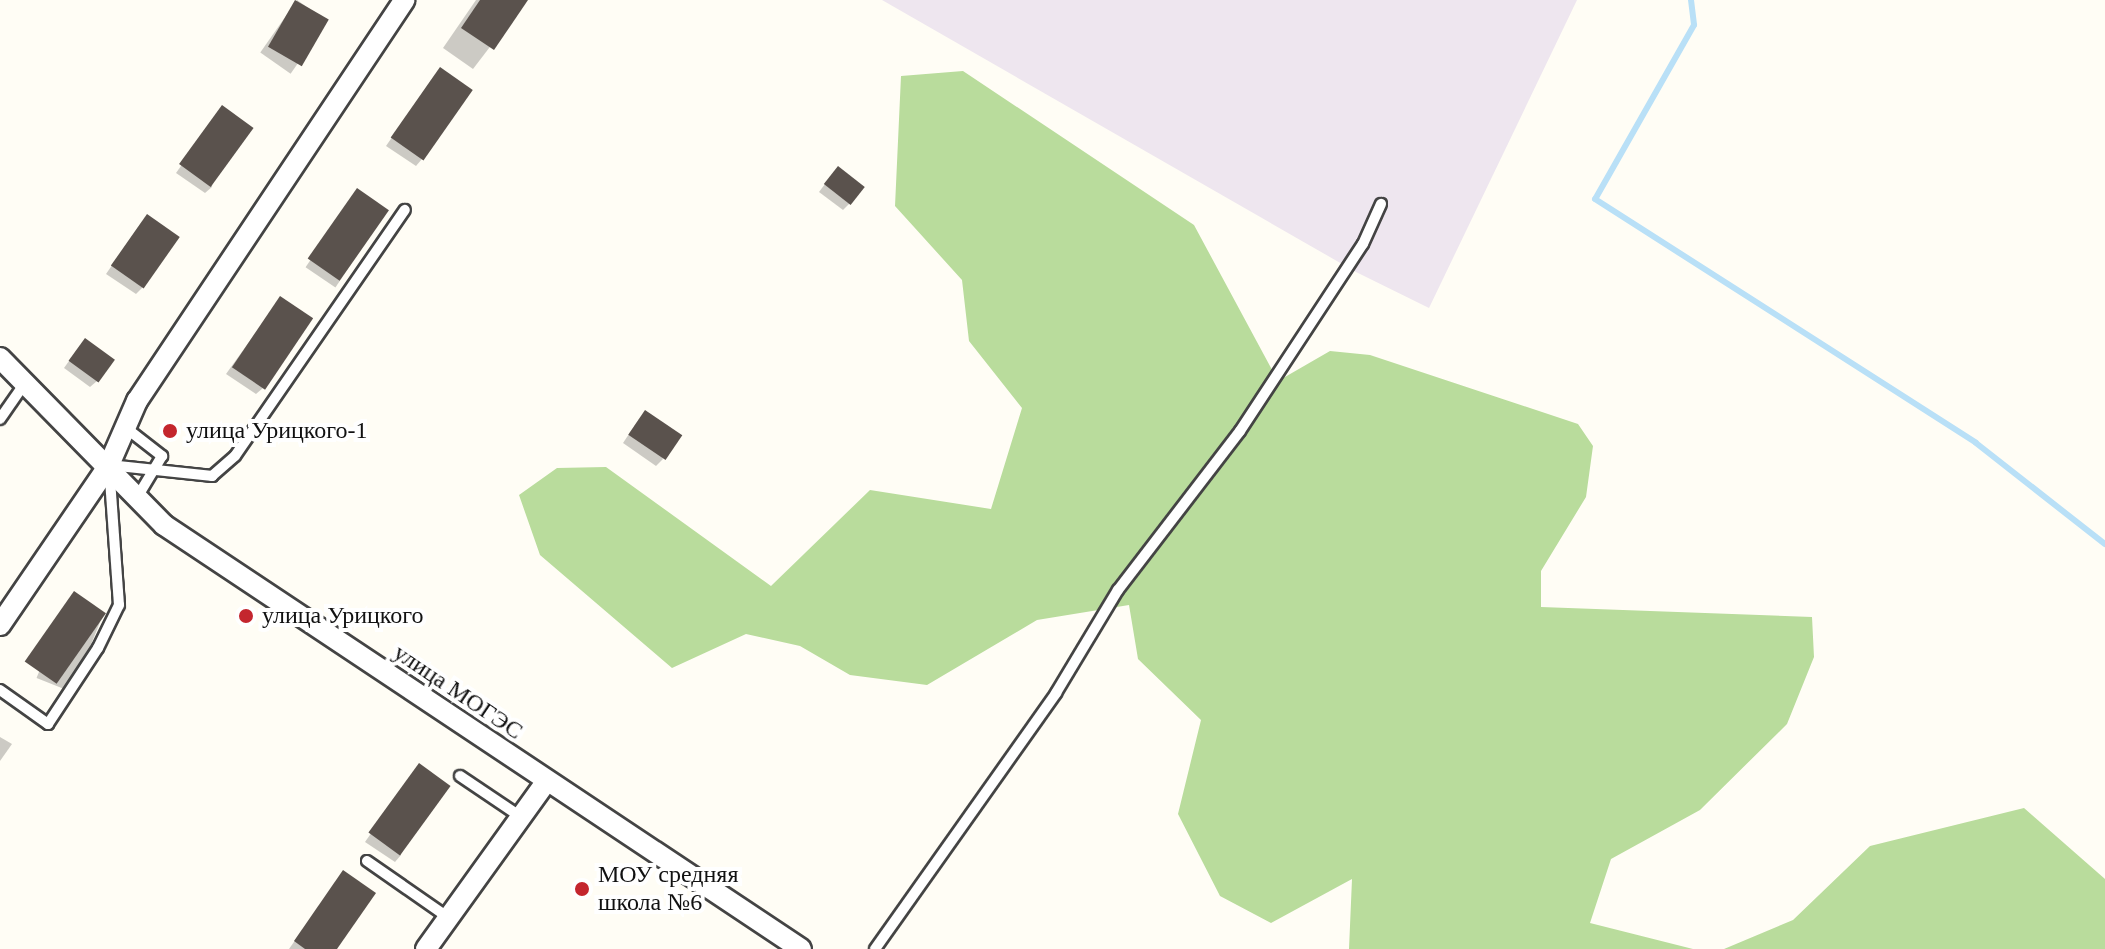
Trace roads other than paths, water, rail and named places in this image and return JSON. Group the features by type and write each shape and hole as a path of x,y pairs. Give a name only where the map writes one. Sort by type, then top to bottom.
{"street":[{"path":"0,625 109,465 137,401 404,0"},
{"name":"улица МОГЭС","path":"0,358 109,465 164,525 801,949"},
{"path":"426,949 546,782"}],"lane":[{"path":"875,949 1056,693 1118,590 1240,431 1363,244 1381,204"},
{"path":"0,690 48,724 112,620 119,605 109,465 212,476 235,456 405,210"},
{"path":"0,419 25,383"},
{"path":"126,428 162,456 138,496"},
{"path":"460,776 521,817"},
{"path":"367,861 449,918"}],"waterway":[{"path":"1691,0 1694,25 1595,199 1976,443 2105,544"}],"place":[{"name":"улица Урицкого-1","path":"170,431"},
{"name":"улица Урицкого","path":"246,616"},
{"name":"МОУ средняя школа №6","path":"582,889"}]}
